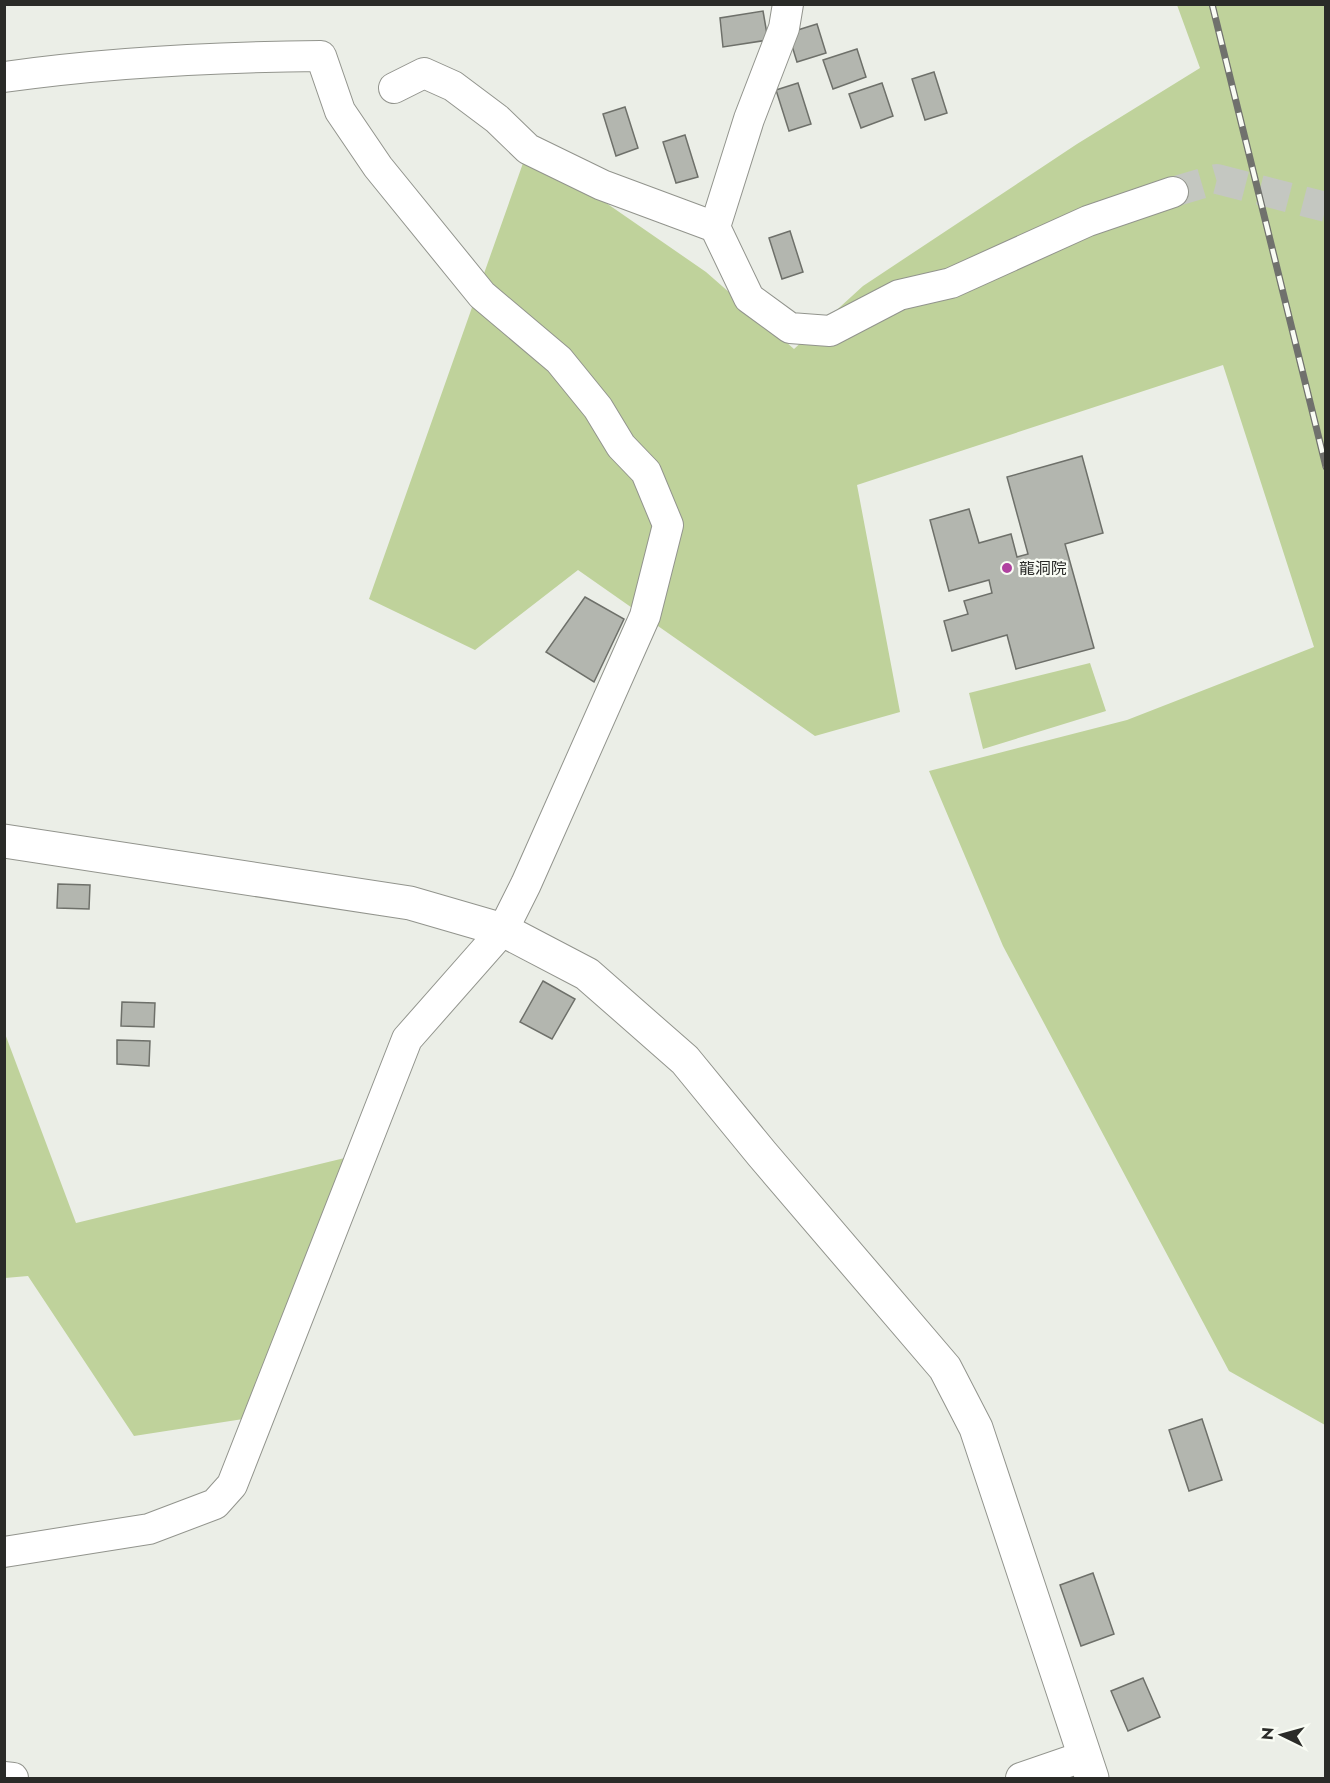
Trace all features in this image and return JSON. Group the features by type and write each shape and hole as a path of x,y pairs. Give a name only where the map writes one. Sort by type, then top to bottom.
{"street":[{"path":"788,4 784,28 748,119 715,227 748,298 790,328 830,331 899,295 951,283 1088,221 1173,192"},
{"path":"4,77 70,68 203,57 321,56 340,111 378,167 482,295 559,360 598,408 621,446 646,472 668,525 645,616 526,884 503,930 407,1039 232,1485 215,1504 149,1529 4,1552"},
{"path":"394,88 424,73 453,86 497,119 528,149 602,185 715,227"},
{"path":"4,841 411,903 503,930 587,974 685,1060 945,1368 976,1428 1088,1767 1021,1779"},
{"path":"4,1777 13,1779"}],"green space":[{"path":"1177,5 1325,5 1325,1425 1229,1371 1003,946 929,771 1127,720 1314,647 1223,365 857,485 900,712 815,736 578,570 475,650 369,599 528,149 706,272 794,349 863,286 1077,144 1200,68"},
{"path":"1090,663 1106,711 983,749 969,693"},
{"path":"4,1031 76,1223 357,1155 275,1414 134,1436 28,1276 5,1278"}],"building":[{"path":"763,11 768,40 723,47 720,18"},
{"path":"817,24 826,53 797,62 788,33"},
{"path":"857,49 866,77 833,89 823,60"},
{"path":"934,72 947,113 925,120 912,79"},
{"path":"798,83 811,124 789,131 776,90"},
{"path":"882,83 893,116 861,128 849,94"},
{"path":"625,107 638,148 616,156 603,114"},
{"path":"685,135 698,177 676,183 663,142"},
{"path":"790,231 803,272 782,279 769,238"},
{"name":"龍洞院","path":"1082,456 1103,533 1065,544 1094,648 1016,669 1007,635 952,651 944,621 968,614 964,601 992,593 989,580 949,591 930,520 969,509 979,543 1011,534 1017,557 1028,554 1007,477"},
{"path":"585,597 624,619 594,682 546,652"},
{"path":"58,884 90,885 89,909 57,908"},
{"path":"543,981 575,999 552,1039 520,1022"},
{"path":"122,1002 155,1003 154,1027 121,1026"},
{"path":"117,1040 150,1041 149,1066 117,1064"},
{"path":"1202,1419 1222,1480 1189,1491 1169,1430"},
{"path":"1093,1573 1114,1634 1081,1646 1060,1585"},
{"path":"1143,1678 1160,1717 1128,1731 1111,1691"}],"tunnel":[{"path":"1173,192 1217,179 1326,207"}],"railway":[{"path":"1212,4 1326,467"}],"place":[{"name":"龍洞院","path":"1007,568"}]}
